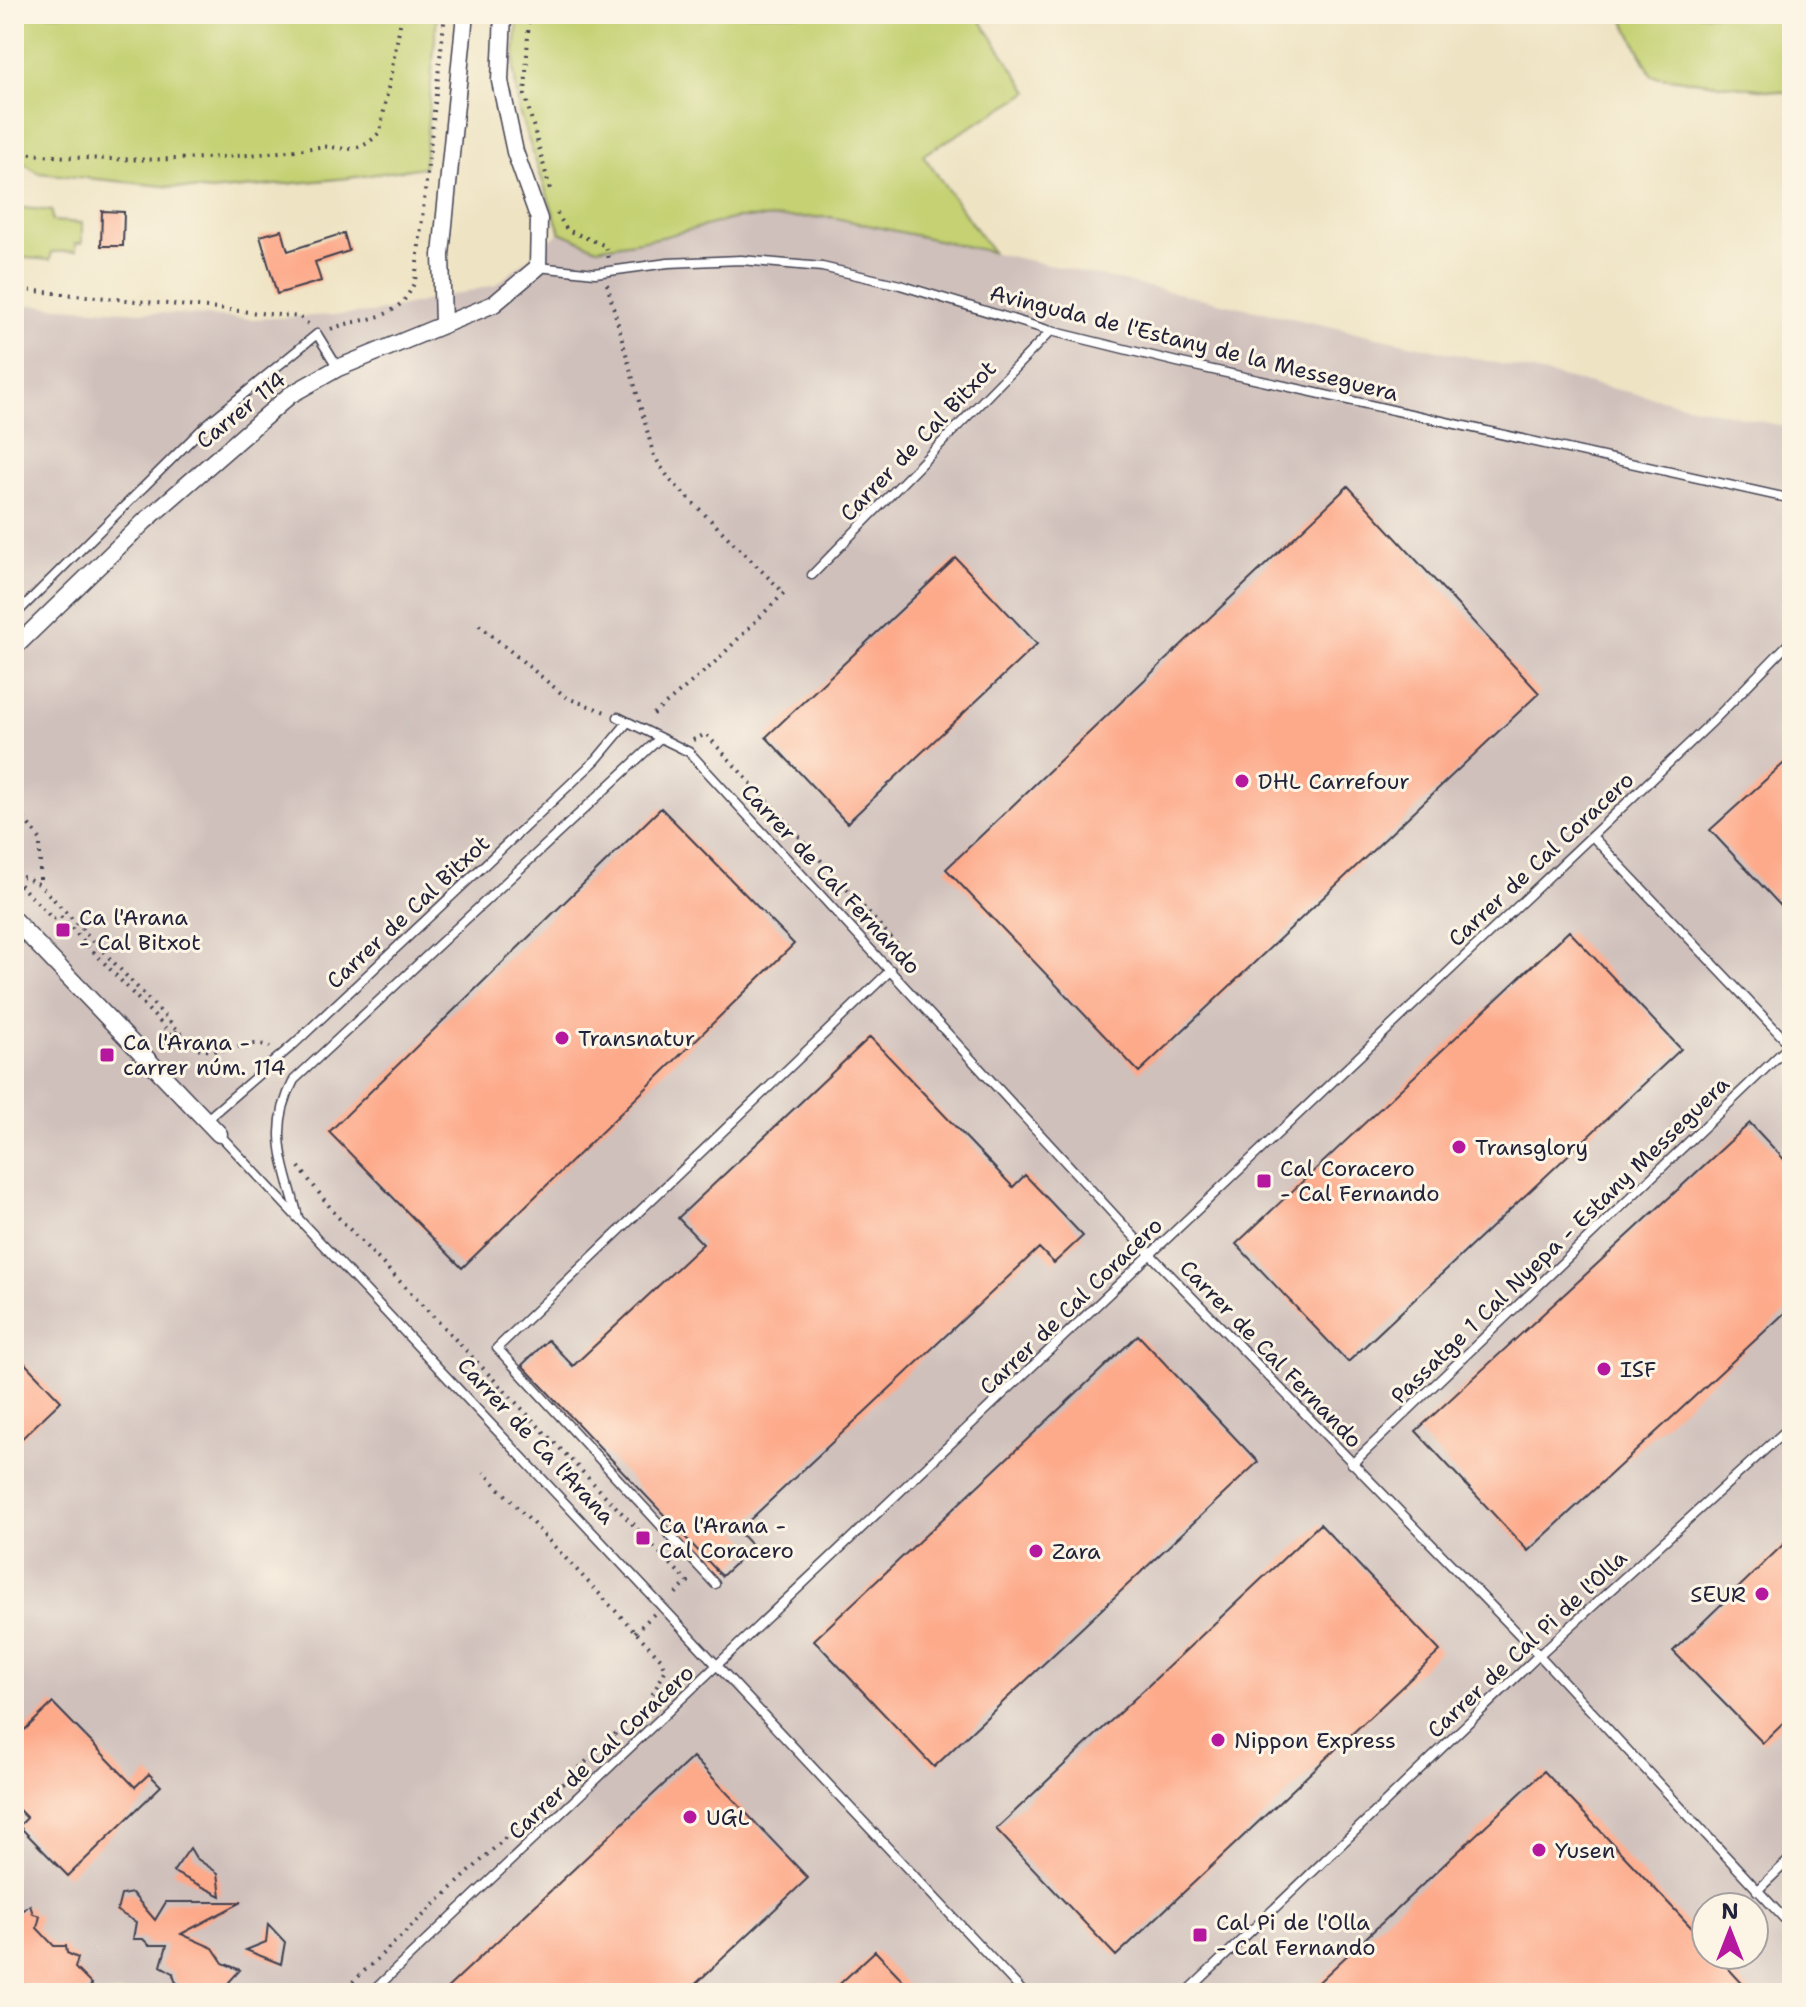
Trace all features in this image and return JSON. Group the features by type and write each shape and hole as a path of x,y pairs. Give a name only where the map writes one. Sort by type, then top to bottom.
{"street":[{"path":"443,323 441,255 465,14"},
{"path":"503,14 500,81 515,152 539,219 538,267"},
{"name":"Carrer 114","path":"14,648 145,521 255,422 290,395 338,368 494,304 538,267"},
{"name":"Carrer de Ca l'Arana","path":"14,920 219,1134"}],"lane":[{"name":"Avinguda de l'Estany de la Messeguera","path":"538,267 607,272 668,263 741,260 822,267 900,285 1051,331 1792,499"},
{"name":"Carrer de Cal Bitxot","path":"812,575 1051,331"},
{"path":"14,616 207,424 317,334 338,368"},
{"name":"Carrer de Cal Coracero","path":"371,1993 1151,1255 1247,1159 1592,836 1792,640"},
{"name":"Carrer de Cal Fernando","path":"618,717 689,752 1151,1255 1539,1655 1757,1891"},
{"name":"Carrer de Cal Bitxot","path":"206,1121 281,1056 596,760 627,723"},
{"path":"298,1219 278,1141 283,1100 294,1080 659,739"},
{"path":"1592,836 1791,1045"},
{"path":"715,1584 497,1348 891,970"},
{"name":"Passatge 1 Cal Nyepa - Estany Messeguera","path":"1352,1464 1791,1045"},
{"name":"Carrer de Ca l'Arana","path":"219,1134 1024,1993"},
{"name":"Carrer de Cal Pi de l'Olla","path":"1186,1993 1539,1655 1792,1425"},
{"path":"1757,1891 1792,1857"},
{"name":"Carrer de Cal Fernando","path":"1770,1904 1792,1927"}],"path":[{"path":"14,152 52,157 171,157 325,146 351,149 368,144 380,132 402,14"},
{"path":"14,289 300,317 317,334 346,322 373,321 400,304 415,281 445,14"},
{"path":"529,14 525,95 550,190 567,230 606,246 607,285 654,456 670,480 784,593 712,665 637,729"},
{"path":"479,625 567,698 618,717"},
{"path":"690,741 706,734 905,953"},
{"path":"14,806 40,839 40,885"},
{"path":"14,878 25,877 40,885 194,1047 211,1053 262,1043 281,1056"},
{"path":"14,878 53,919 60,916 173,1036"},
{"path":"165,1044 178,1031"},
{"path":"298,1165 336,1215 688,1582 635,1632 484,1472"},
{"name":"Carrer de Cal Coracero","path":"341,1993 649,1701 665,1671 661,1659 635,1632"}],"shaded area":[{"path":"831,217 1792,428 1792,1993 14,1993 14,304 253,319 372,313 496,285 560,232 597,248 658,238 736,218"}],"green space":[{"path":"14,14 437,14 424,167 349,178 211,191 39,173 14,157"},
{"path":"518,14 976,14 1029,92 923,155 992,252 831,217 736,218 658,238 597,248 560,232 519,112 514,70"},
{"path":"1621,14 1792,14 1792,93 1652,76"},
{"path":"14,207 52,211 52,221 82,223 82,243 76,243 76,251 52,252 50,260 14,257"}],"building":[{"path":"102,211 124,212 123,246 101,246"},
{"path":"282,230 288,251 344,233 349,251 315,262 321,281 277,294 260,236"},
{"name":"DHL Carrefour","path":"1348,486 1539,693 1139,1072 946,869"},
{"path":"956,558 1037,644 847,823 766,737"},
{"path":"1792,756 1792,918 1710,830"},
{"name":"Transnatur","path":"661,808 794,944 462,1268 329,1132"},
{"name":"Transglory","path":"1569,931 1681,1049 1348,1362 1236,1244"},
{"path":"870,1037 1013,1187 1025,1175 1083,1236 1054,1263 1039,1248 738,1531 753,1547 722,1576 522,1365 548,1340 573,1366 703,1244 678,1218"},
{"name":"ISF","path":"1750,1123 1792,1168 1792,1306 1528,1551 1416,1431"},
{"name":"Zara","path":"1138,1335 1258,1462 934,1767 814,1640"},
{"path":"14,1352 61,1401 14,1446"},
{"name":"Nippon Express","path":"1320,1524 1440,1651 1116,1956 996,1829"},
{"name":"SEUR","path":"1792,1536 1792,1715 1763,1743 1673,1651"},
{"path":"53,1703 135,1787 149,1774 161,1786 68,1876 19,1826 27,1818 14,1805 14,1740"},
{"name":"UGL","path":"693,1757 808,1878 686,1993 442,1993"},
{"name":"Yusen","path":"1544,1771 1690,1926 1690,1971 1731,1971 1751,1993 1307,1993"},
{"path":"190,1848 196,1858 218,1873 221,1896 173,1872"},
{"path":"132,1893 155,1920 166,1902 242,1902 181,1934 213,1948 223,1963 240,1970 229,1982 238,1993 206,1993 204,1985 187,1992 175,1981 173,1973 161,1966 167,1945 149,1945 143,1939 133,1939 136,1922 117,1911 121,1895"},
{"path":"30,1905 33,1914 40,1916 37,1928 54,1946 66,1946 67,1953 78,1958 75,1968 92,1985 83,1993 14,1993 14,1916"},
{"path":"268,1924 285,1942 281,1964 246,1950 266,1942"},
{"path":"875,1951 915,1993 830,1993"}],"place":[{"name":"DHL Carrefour","path":"1242,781"},
{"name":"Ca l'Arana - Cal Bitxot","path":"63,930"},
{"name":"Transnatur","path":"562,1038"},
{"name":"Ca l'Arana - carrer núm. 114","path":"107,1055"},
{"name":"Transglory","path":"1459,1147"},
{"name":"Cal Coracero - Cal Fernando","path":"1264,1181"},
{"name":"ISF","path":"1604,1369"},
{"name":"Ca l'Arana - Cal Coracero","path":"643,1538"},
{"name":"Zara","path":"1036,1551"},
{"name":"SEUR","path":"1762,1594"},
{"name":"Nippon Express","path":"1218,1740"},
{"name":"UGL","path":"690,1817"},
{"name":"Yusen","path":"1539,1850"},
{"name":"Cal Pi de l'Olla - Cal Fernando","path":"1200,1935"}]}
